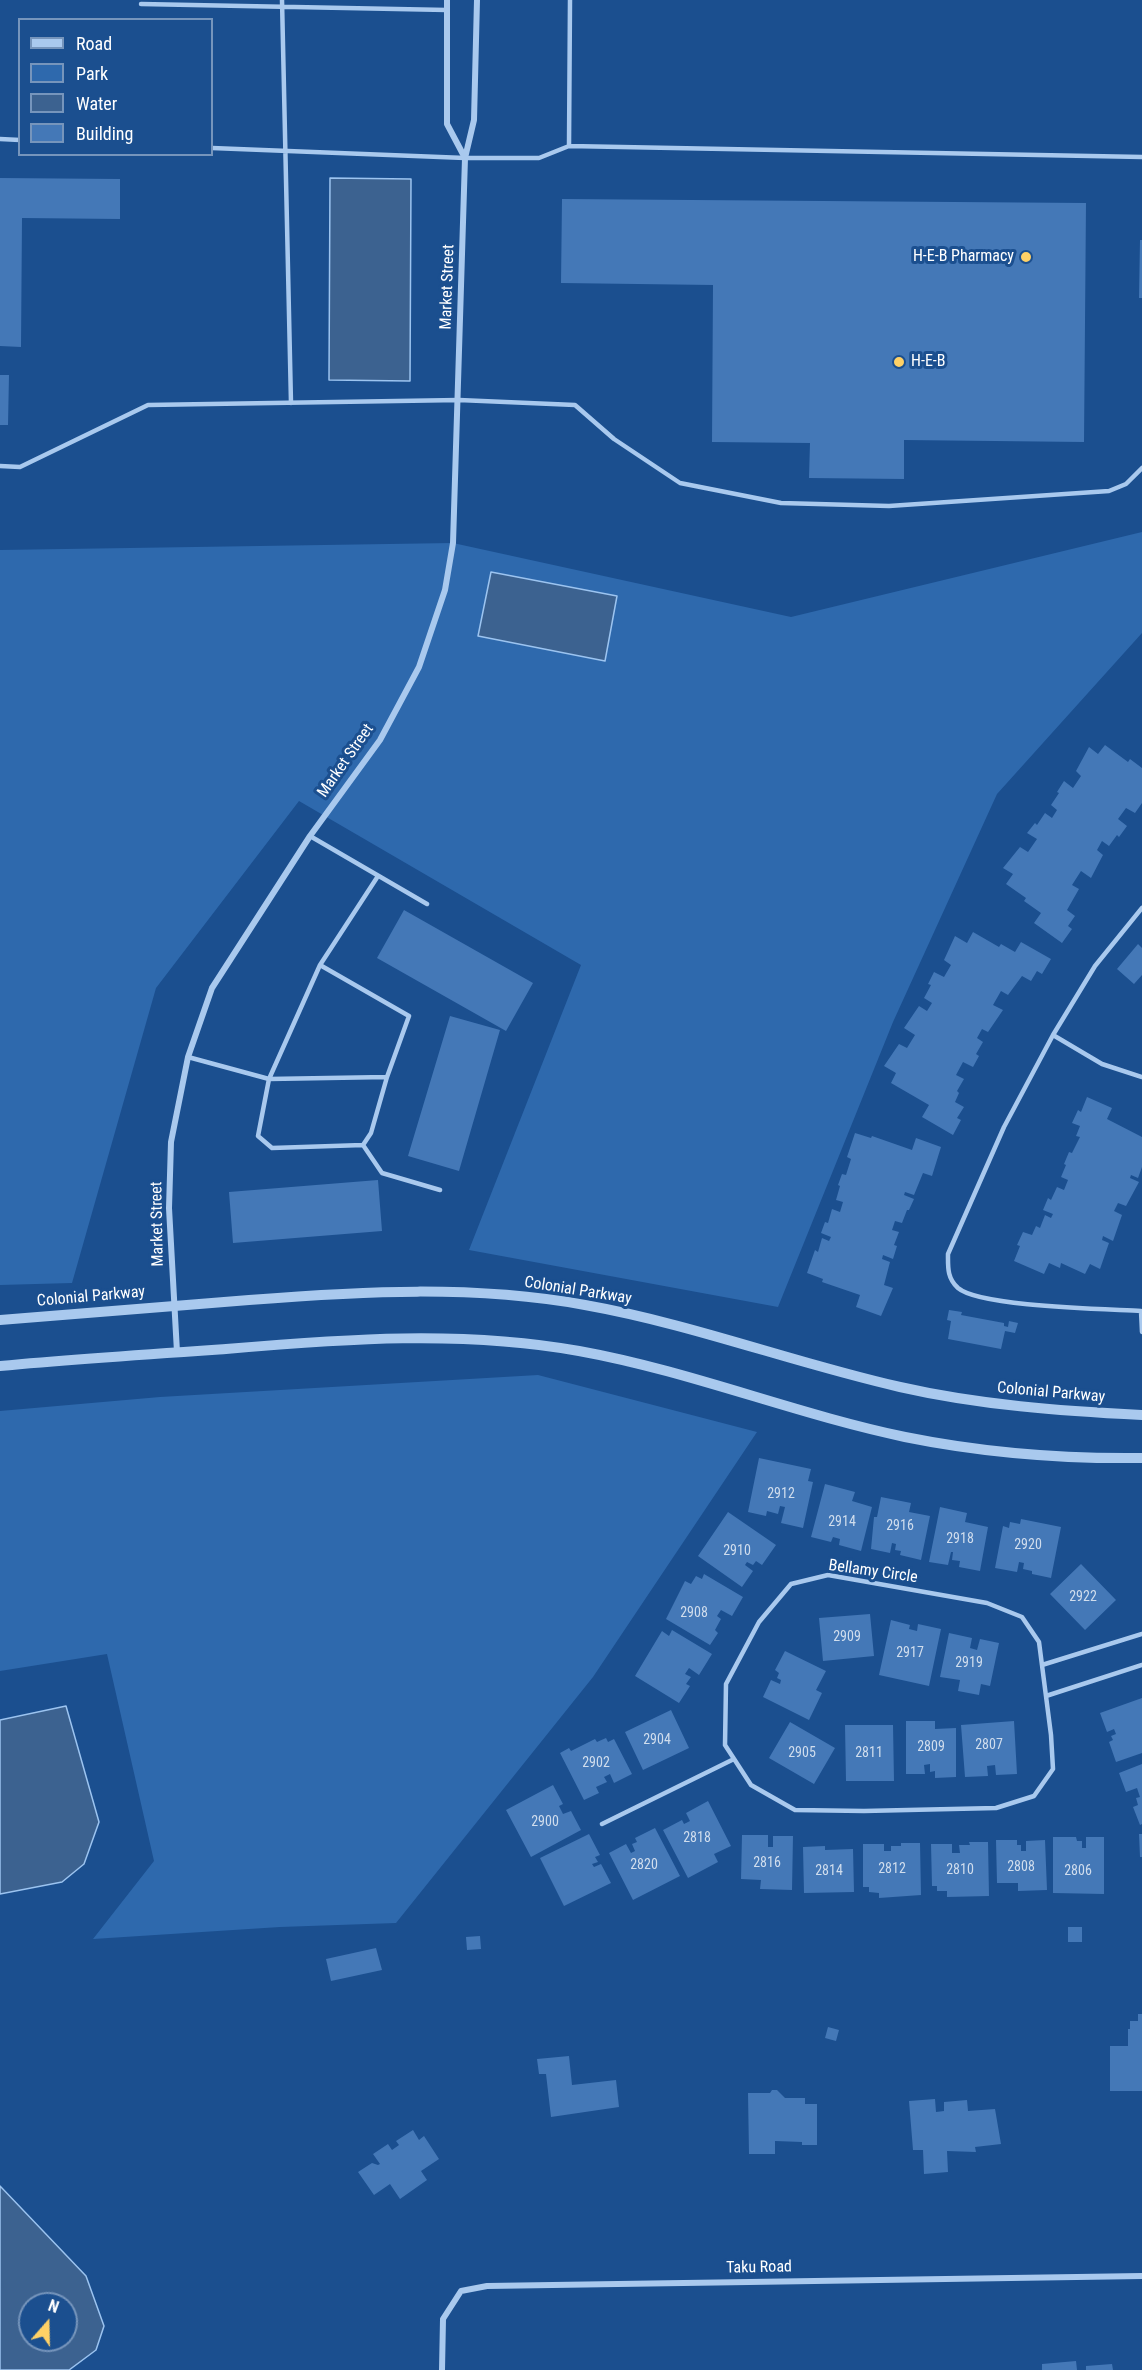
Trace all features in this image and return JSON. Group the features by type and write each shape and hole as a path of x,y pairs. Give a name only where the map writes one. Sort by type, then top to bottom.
{"street":[{"name":"Market Street","path":"447,0 447,124 465,158"},
{"name":"Market Street","path":"177,1352 169,1208 171,1142 188,1057 212,988 310,836 380,740 419,667 445,590 453,543 465,158 474,120 477,0"},
{"name":"Colonial Parkway","path":"0,1320 331,1294 418,1290 500,1294 584,1305 656,1320 900,1387 946,1396 1079,1412 1142,1415"},
{"path":"0,1366 307,1342 415,1337 495,1341 579,1351 647,1366 904,1437 987,1451 1084,1458 1142,1458"},
{"name":"Taku Road","path":"442,2370 443,2319 461,2291 487,2286 1142,2276"}],"lane":[{"path":"282,0 291,403"},
{"path":"569,146 570,0"},
{"path":"141,4 447,10"},
{"path":"0,139 18,140"},
{"path":"213,148 465,158 539,158 569,146 1142,157"},
{"path":"0,466 20,466 148,405 459,400 575,405 614,439 680,483 781,503 889,506 1109,491 1126,484 1142,468"},
{"path":"310,836 427,904"},
{"path":"363,1145 272,1148 258,1136 269,1079 320,965 378,876"},
{"path":"1142,908 1095,966 1053,1035 1004,1127 948,1254 948,1273 958,1288 981,1297 1047,1306 1141,1311 1142,1332"},
{"path":"320,965 409,1016 387,1077 371,1133 363,1145"},
{"path":"1053,1035 1102,1064 1142,1077"},
{"path":"188,1057 269,1079 387,1077"},
{"path":"363,1145 382,1173 440,1190"},
{"name":"Bellamy Circle","path":"828,1575 987,1603 1022,1617 1039,1642 1042,1665 1053,1769 1034,1796 996,1808 795,1810 751,1785 725,1745 726,1684 759,1622 791,1584 828,1575"},
{"path":"1042,1665 1142,1634"},
{"path":"1046,1696 1142,1665"},
{"path":"602,1824 734,1759"}],"green space":[{"path":"1142,532 1142,633 997,794 893,1022 778,1307 469,1250 581,965 299,801 156,988 72,1283 0,1285 0,550 453,543 791,617"},
{"path":"538,1375 757,1432 593,1677 396,1923 280,1927 93,1939 154,1861 107,1654 0,1671 0,1411 160,1397"}],"water":[{"path":"330,178 411,179 410,381 329,380"},
{"path":"491,572 617,596 605,661 478,636"},
{"path":"66,1706 99,1822 84,1864 62,1882 0,1894 0,1720"},
{"path":"0,2186 86,2276 104,2326 96,2350 69,2370 0,2370"}],"building":[{"path":"0,178 120,179 120,219 22,218 21,347 0,346"},
{"name":"H-E-B","path":"562,199 1086,203 1084,442 904,440 904,479 809,478 810,443 712,442 713,285 561,283"},
{"path":"1140,240 1142,240 1142,298 1139,298"},
{"path":"0,375 9,375 8,425 0,425"},
{"path":"1105,745 1128,762 1130,759 1142,768 1142,803 1135,813 1126,808 1118,819 1127,826 1119,837 1117,835 1109,846 1102,841 1097,850 1103,855 1091,878 1081,871 1072,885 1079,889 1067,910 1075,916 1068,926 1072,929 1062,943 1034,923 1041,913 1024,901 1026,898 1006,884 1013,874 1003,868 1020,847 1028,852 1037,839 1027,833 1035,823 1037,825 1045,813 1052,818 1057,810 1051,805 1059,793 1057,792 1064,781 1073,788 1081,776 1076,771 1089,747 1098,754"},
{"path":"404,910 533,983 506,1031 377,958"},
{"path":"973,932 999,947 1001,944 1015,952 1021,942 1051,959 1042,974 1037,971 1031,981 1022,976 1008,995 1001,991 993,1005 1003,1010 988,1032 982,1029 977,1038 983,1042 976,1054 979,1056 973,1067 963,1062 956,1075 964,1079 957,1091 959,1093 955,1102 964,1107 957,1118 961,1120 953,1135 922,1117 929,1105 891,1083 896,1073 884,1066 899,1044 907,1048 915,1035 904,1028 919,1006 927,1011 932,1003 924,998 931,985 928,984 934,972 944,977 951,965 944,960 955,936 967,943"},
{"path":"1138,944 1142,948 1142,975 1134,984 1117,969"},
{"path":"450,1016 500,1030 459,1171 408,1156"},
{"path":"1087,1097 1112,1108 1107,1119 1142,1137 1142,1167 1138,1178 1131,1175 1130,1178 1139,1182 1126,1206 1118,1203 1114,1211 1122,1215 1113,1241 1103,1236 1102,1240 1109,1243 1100,1269 1090,1264 1085,1274 1061,1263 1060,1268 1049,1263 1044,1274 1014,1261 1020,1246 1017,1245 1023,1232 1032,1235 1036,1226 1040,1228 1045,1215 1051,1218 1053,1214 1043,1210 1048,1198 1051,1200 1057,1187 1064,1190 1068,1180 1061,1177 1066,1165 1064,1164 1069,1152 1072,1153 1080,1137 1076,1136 1080,1126 1072,1123 1078,1110 1081,1112"},
{"path":"855,1133 871,1138 872,1136 912,1150 916,1138 941,1147 932,1176 923,1173 914,1195 905,1192 904,1195 914,1199 902,1223 895,1221 892,1230 899,1232 894,1245 897,1246 893,1259 883,1255 882,1259 890,1262 884,1285 893,1288 881,1316 856,1307 860,1295 822,1282 823,1279 807,1273 815,1250 818,1252 822,1238 829,1241 831,1237 821,1233 825,1222 828,1223 832,1209 840,1212 843,1202 836,1200 840,1186 838,1185 842,1174 846,1175 851,1159 847,1157"},
{"path":"378,1180 382,1231 233,1243 229,1192"},
{"path":"949,1310 962,1312 961,1315 1004,1323 1004,1326 1008,1327 1009,1321 1018,1323 1015,1333 1005,1331 1001,1349 948,1339 951,1321 947,1320"},
{"path":"759,1458 811,1469 808,1481 813,1482 803,1528 781,1523 785,1507 780,1506 778,1514 767,1511 766,1516 748,1512"},
{"path":"825,1484 855,1492 852,1501 872,1507 861,1551 839,1545 840,1539 833,1537 831,1542 811,1537"},
{"path":"881,1497 911,1503 909,1512 930,1516 921,1560 900,1555 901,1551 895,1550 896,1544 892,1543 890,1553 871,1549 874,1517 877,1517"},
{"path":"940,1507 967,1513 965,1522 988,1527 980,1571 959,1567 960,1561 952,1560 953,1552 951,1552 948,1565 929,1562"},
{"path":"728,1512 776,1545 762,1565 756,1561 753,1565 747,1562 745,1565 753,1571 742,1587 698,1556"},
{"path":"1021,1519 1061,1527 1051,1578 1032,1574 1032,1571 1023,1569 1024,1563 1019,1562 1017,1572 995,1568 1003,1526 1009,1528 1010,1522 1020,1524"},
{"path":"1081,1564 1116,1600 1085,1630 1050,1594"},
{"path":"704,1574 743,1597 732,1616 721,1610 717,1616 721,1619 715,1630 718,1633 710,1645 666,1619 685,1581 691,1584 696,1576 702,1579"},
{"path":"870,1614 874,1656 823,1661 819,1618"},
{"path":"891,1620 910,1625 909,1629 917,1631 918,1624 941,1629 929,1686 879,1675"},
{"path":"672,1630 712,1654 699,1675 689,1668 685,1674 691,1677 686,1684 690,1686 679,1703 635,1676 662,1631 669,1636"},
{"path":"949,1633 972,1638 970,1648 977,1650 980,1639 999,1643 990,1686 981,1684 979,1695 958,1691 960,1680 940,1677"},
{"path":"785,1651 826,1671 816,1690 822,1693 809,1720 763,1697 771,1680 780,1684 781,1680 777,1678 779,1673 775,1670"},
{"path":"1142,1698 1142,1753 1116,1762 1109,1742 1113,1740 1111,1736 1116,1734 1114,1729 1107,1732 1100,1713"},
{"path":"671,1710 689,1748 643,1770 625,1732"},
{"path":"906,1721 935,1721 935,1729 956,1728 956,1777 935,1778 935,1771 930,1772 930,1764 924,1765 925,1774 906,1774"},
{"path":"1014,1721 1017,1774 996,1775 995,1765 987,1766 988,1776 965,1777 961,1725"},
{"path":"790,1722 835,1748 814,1784 769,1758"},
{"path":"845,1725 893,1725 894,1781 846,1781"},
{"path":"606,1738 608,1742 614,1739 632,1774 614,1783 610,1774 604,1777 607,1782 596,1787 599,1793 584,1800 560,1753 569,1748 571,1751 595,1739 597,1742"},
{"path":"1142,1764 1142,1824 1140,1825 1133,1807 1138,1805 1136,1798 1140,1797 1137,1788 1126,1792 1119,1773"},
{"path":"553,1785 563,1804 559,1806 563,1814 571,1811 581,1830 531,1857 506,1810"},
{"path":"708,1801 731,1846 714,1854 718,1862 688,1878 663,1830 682,1820 684,1824 690,1821 686,1813"},
{"path":"655,1828 680,1876 633,1900 609,1853 626,1844 631,1853 635,1851 632,1844 637,1842 635,1838"},
{"path":"589,1834 600,1855 595,1857 598,1862 592,1864 594,1867 601,1864 611,1883 564,1906 540,1858"},
{"path":"1139,1834 1142,1834 1142,1857 1140,1857"},
{"path":"742,1835 768,1835 768,1847 773,1847 773,1836 793,1836 792,1890 760,1889 761,1880 741,1879"},
{"path":"1053,1837 1076,1837 1077,1841 1082,1841 1082,1848 1086,1848 1086,1837 1104,1837 1104,1894 1053,1893"},
{"path":"996,1840 1017,1840 1017,1845 1021,1845 1021,1851 1026,1851 1026,1841 1045,1840 1047,1890 1018,1891 1018,1883 997,1883"},
{"path":"969,1842 988,1842 989,1896 947,1897 947,1891 937,1891 937,1886 932,1886 931,1844 952,1844 952,1853 960,1853 959,1845 970,1845"},
{"path":"901,1843 920,1843 921,1895 879,1898 879,1893 869,1892 869,1887 863,1887 863,1844 884,1844 884,1851 891,1851 891,1846 901,1846"},
{"path":"825,1846 825,1850 853,1849 854,1892 804,1893 803,1847"},
{"path":"1068,1927 1082,1927 1082,1942 1068,1942"},
{"path":"480,1936 481,1949 467,1950 466,1937"},
{"path":"376,1948 382,1970 331,1981 326,1959"},
{"path":"1138,2014 1142,2014 1142,2091 1110,2091 1110,2046 1128,2046 1130,2021 1138,2021"},
{"path":"828,2027 839,2030 836,2041 825,2038"},
{"path":"569,2056 572,2085 616,2080 619,2107 551,2117 546,2074 539,2074 537,2059"},
{"path":"772,2090 777,2090 785,2098 805,2098 805,2104 817,2104 817,2145 775,2141 775,2154 749,2154 748,2093 770,2093"},
{"path":"935,2099 936,2112 944,2111 944,2102 967,2100 968,2111 995,2109 1001,2144 975,2147 976,2152 947,2151 948,2172 924,2174 923,2150 913,2150 909,2101"},
{"path":"413,2130 419,2140 424,2136 439,2159 421,2171 427,2180 400,2199 390,2184 374,2195 358,2172 372,2163 380,2164 373,2154 388,2144 392,2150 399,2145 396,2141"},
{"path":"1076,2361 1077,2370 1042,2370 1042,2364"},
{"path":"1112,2364 1113,2370 1086,2370 1086,2366"}],"place":[{"name":"H-E-B Pharmacy","path":"1026,257"},
{"name":"H-E-B","path":"899,362"}]}
